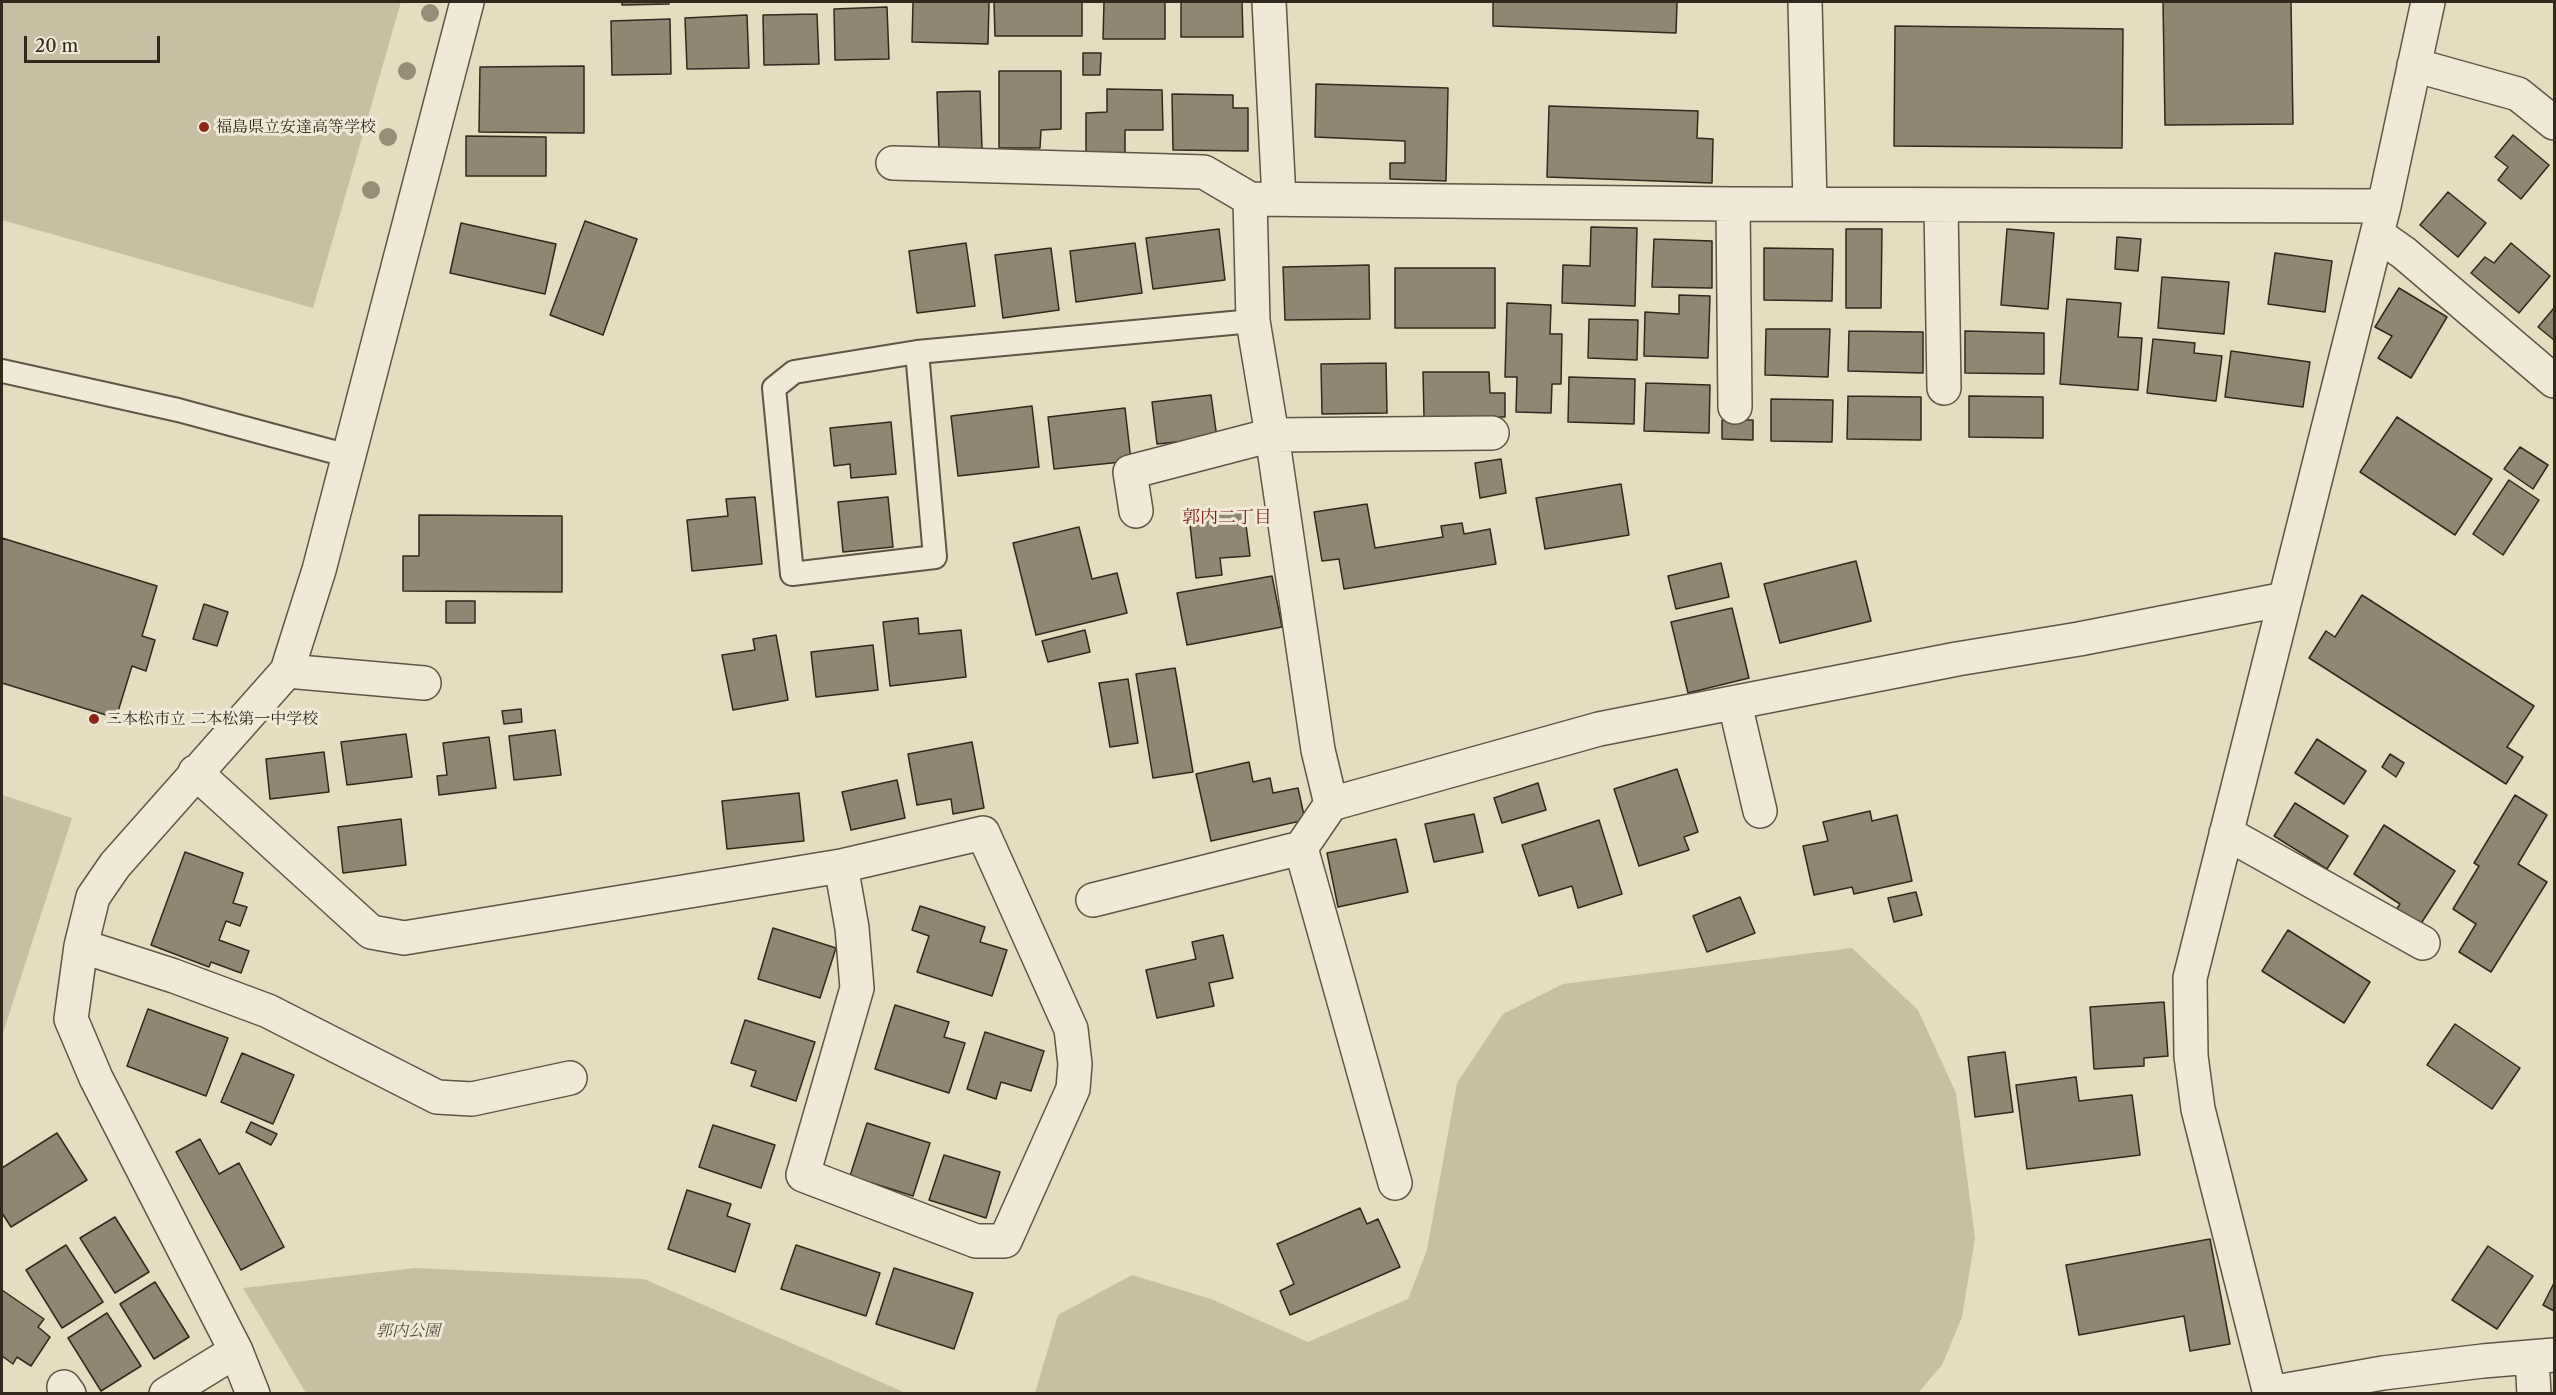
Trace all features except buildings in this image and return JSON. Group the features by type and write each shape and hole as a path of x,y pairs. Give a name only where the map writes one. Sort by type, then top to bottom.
{"street":[{"path":"253,1394 236,1351 96,1078 71,1019 81,946 93,897 115,865 195,772 287,671 320,570 466,2"},
{"path":"1269,2 1264,199 1252,321 1272,435 1318,750 1331,804"},
{"path":"1805,2 1810,204"},
{"path":"2428,2 2380,220 2190,978 2191,1056 2198,1108 2270,1393 2383,1373 2543,1356 2534,1394"},
{"path":"2414,65 2518,94 2554,123"},
{"path":"893,163 1204,172 1264,199 1941,205 2380,220"},
{"path":"1733,204 1735,407"},
{"path":"1941,205 1944,388"},
{"path":"2380,220 2404,253 2554,381"},
{"path":"1136,511 1131,472 1272,435 1492,433"},
{"path":"1093,900 1301,848 1331,804 1599,729 1957,659 2079,639 2285,599"},
{"path":"287,671 424,683"},
{"path":"1735,704 1760,810"},
{"path":"195,772 371,932 404,938 841,866 983,833 1071,1029 1075,1064 1073,1089 1005,1241 976,1241 803,1175 857,988 852,928 841,866"},
{"path":"2226,833 2423,943"},
{"path":"1301,848 1395,1183"},
{"path":"81,946 174,976 268,1011 437,1097 472,1099 570,1078"},
{"path":"166,1394 236,1351"}],"lane":[{"path":"917,352 935,557 792,574 774,388 794,372 917,352 1252,321"},
{"path":"2,371 178,410 349,456"}],"green space":[{"name":"福島県立安達高等学校","path":"2,2 401,2 313,308 2,220"},
{"path":"2,795 72,818 2,1036"},
{"path":"1852,948 1918,1010 1956,1093 1975,1238 1962,1317 1942,1365 1918,1393 1035,1393 1058,1315 1132,1275 1211,1299 1308,1342 1408,1299 1427,1250 1457,1083 1503,1014 1563,984"},
{"name":"郭内公園","path":"415,1268 644,1279 906,1393 306,1393 243,1288"}],"place":[{"name":"福島県立安達高等学校","path":"204,127"},
{"name":"二本松市立 二本松第一中学校","path":"94,719"}],"district":[{"name":"郭内二丁目","path":"1227,518"}]}
